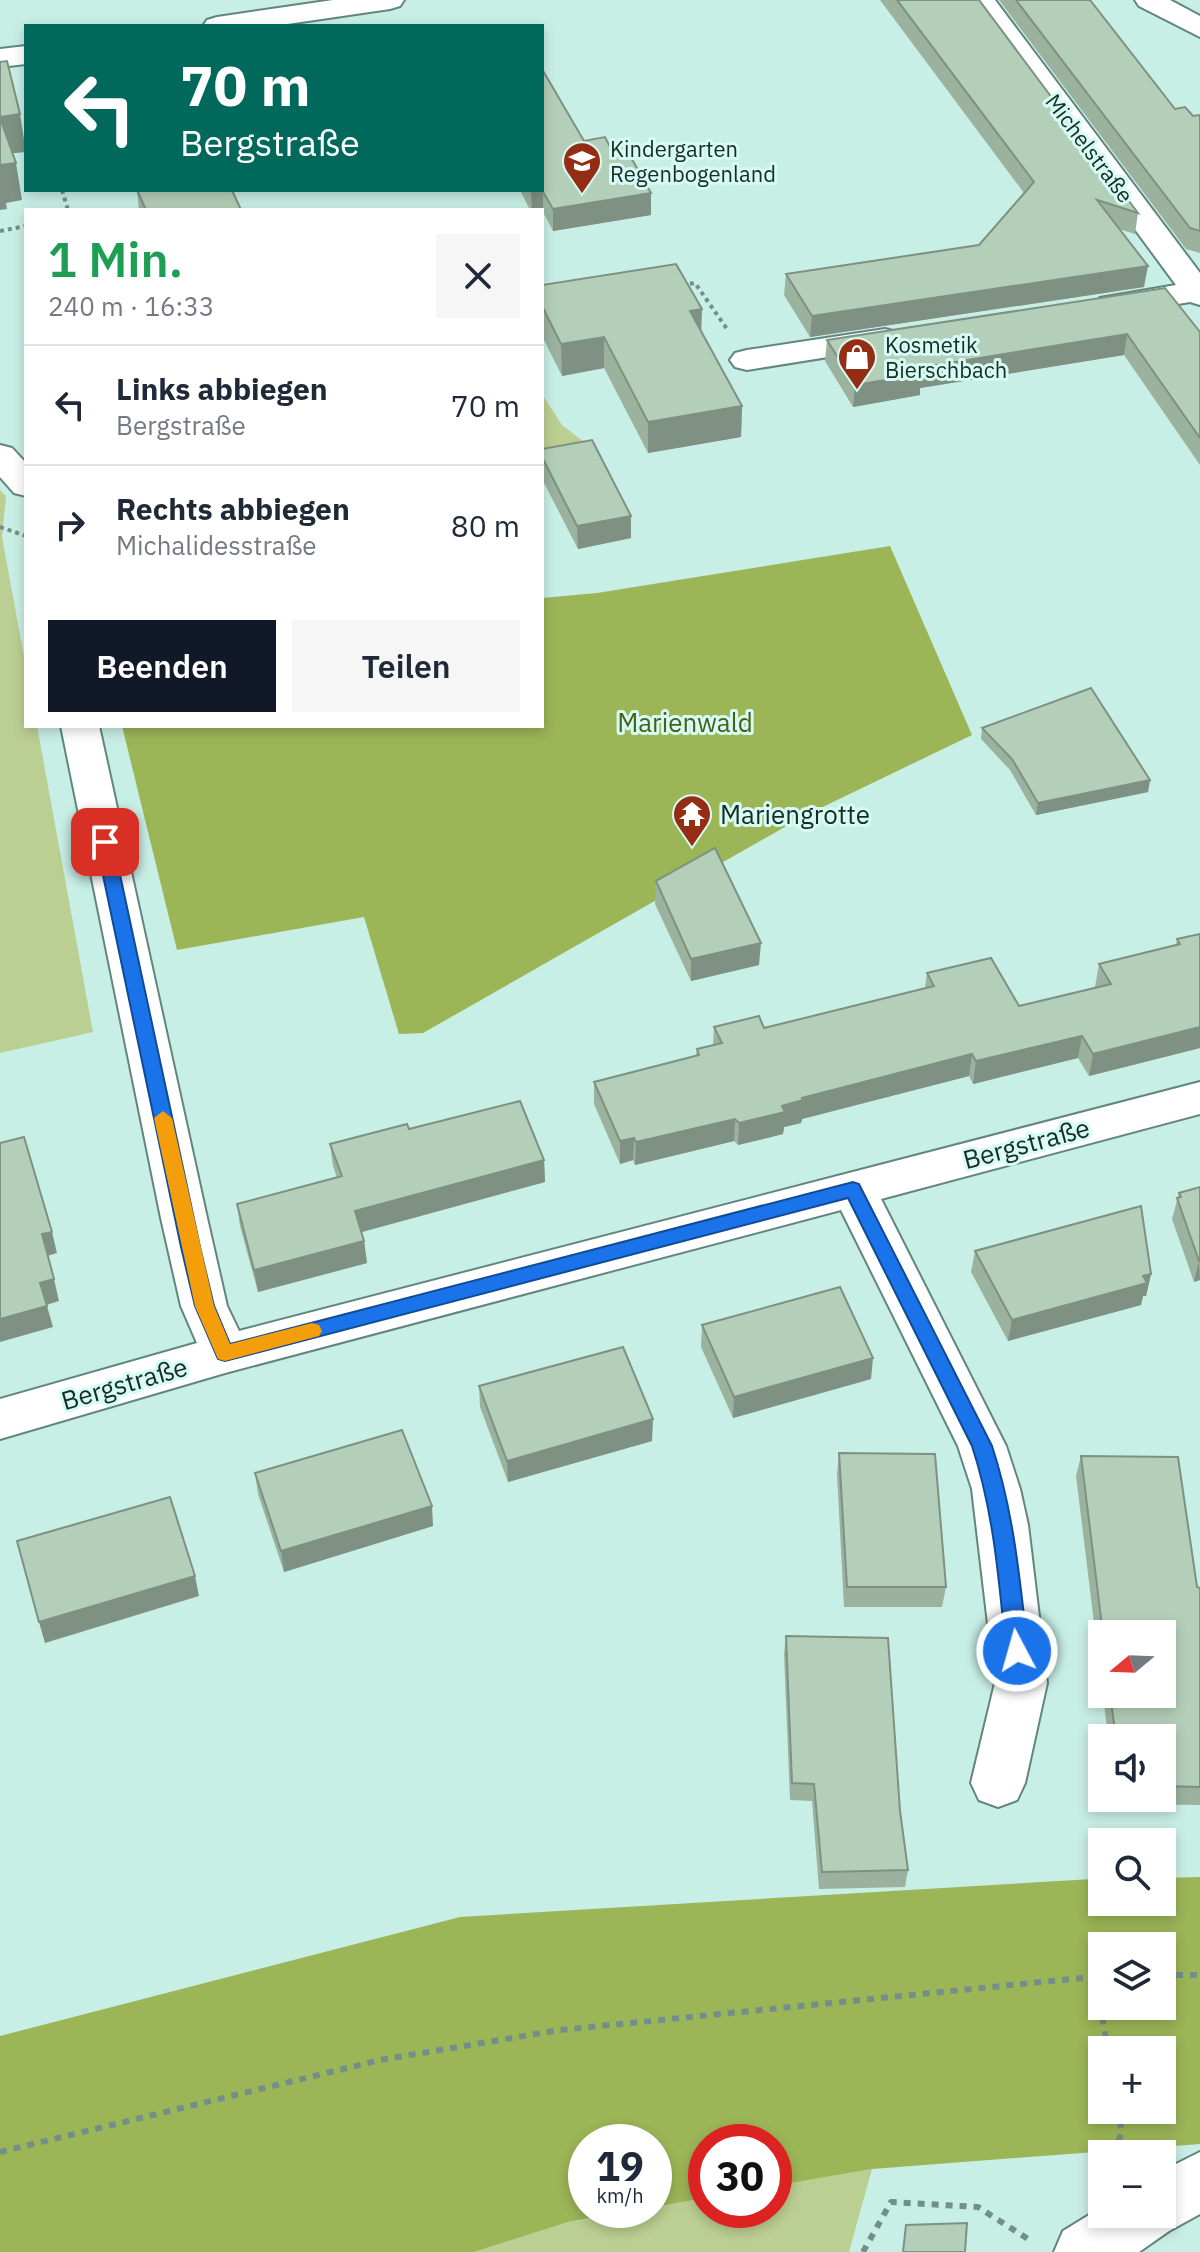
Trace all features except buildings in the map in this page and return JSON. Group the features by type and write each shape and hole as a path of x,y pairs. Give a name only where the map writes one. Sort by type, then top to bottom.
{"street":[{"path":"230,24 390,0"},
{"name":"Michelstraße","path":"980,0 1199,293"},
{"path":"1149,0 1200,28"},
{"path":"0,58 24,55"},
{"path":"1087,309 1199,293"},
{"path":"747,360 917,335"},
{"path":"0,455 24,483"},
{"path":"80,728 204,1306 225,1354"},
{"name":"Bergstraße","path":"0,1419 225,1354 1200,1098"},
{"path":"853,1189 982,1446 996,1489 1021,1683 998,1783"},
{"path":"1176,2196 1200,2181"},
{"path":"1061,2248 1111,2228"}],"path":[{"path":"0,231 24,226"},
{"path":"680,285 695,283 747,360"},
{"path":"0,527 24,535"},
{"path":"1176,1975 1200,1975"},
{"path":"0,2152 380,2060 560,2030 1088,1977"},
{"path":"863,2252 891,2202 978,2207 1061,2248"}],"green space":[{"path":"544,397 562,425 585,443 544,463"},
{"path":"0,490 6,496 2,537 24,656 24,728 37,728 93,1032 0,1053"},
{"name":"Marienwald","path":"890,546 972,735 804,816 423,1033 399,1034 364,917 177,950 122,728 544,728 544,598 597,593"},
{"path":"1200,1877 1200,2144 1176,2146 1176,2140 1088,2140 1088,2153 872,2169 792,2183 792,2124 688,2124 688,2201 672,2204 672,2124 568,2124 568,2222 474,2252 0,2252 0,2036 460,1917 1088,1879 1088,1916 1176,1916 1176,1878"},
{"path":"872,2169 849,2252 474,2252 568,2222 568,2228 672,2228 672,2204 688,2201 688,2228 792,2228 792,2183"}],"slow traffic":[{"path":"163,1118 204,1306 225,1354 312,1331"}],"place":[{"name":"Kindergarten Regenbogenland","path":"582,195"},
{"name":"Kosmetik Bierschbach","path":"857,391"},
{"name":"Mariengrotte","path":"692,848"}],"route":[{"path":"105,842 204,1306 225,1354 853,1189 982,1446 996,1489 1003,1525 1017,1651"}]}
